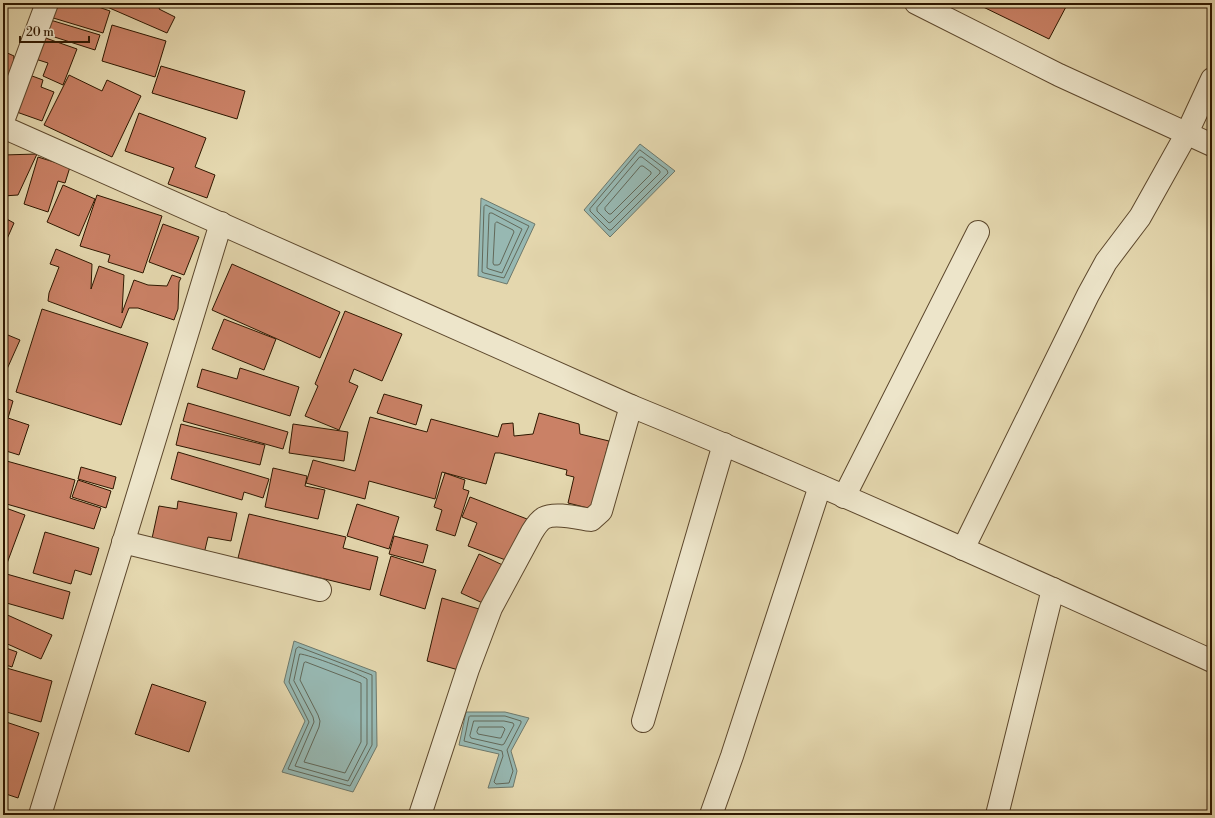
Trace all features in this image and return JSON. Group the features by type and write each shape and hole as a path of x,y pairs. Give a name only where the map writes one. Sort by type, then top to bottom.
{"street":[{"path":"3,121 47,3"},
{"path":"916,3 1059,75 1212,145"},
{"path":"963,549 1102,268 1140,217 1187,133 1212,79"},
{"path":"3,126 631,406 724,444 820,486 1212,661"},
{"path":"40,815 221,223"},
{"path":"844,497 978,232"},
{"path":"420,815 468,669 491,608 538,523 544,518 553,515 590,520 601,511 631,406"},
{"path":"643,721 724,444"},
{"path":"711,815 732,756 820,486"},
{"path":"123,542 320,590"},
{"path":"997,815 1053,589"}],"water":[{"path":"640,144 675,171 610,237 584,210"},
{"path":"481,198 535,224 507,284 478,276"},
{"path":"294,641 376,672 377,746 353,792 282,772 305,721 284,682"},
{"path":"466,712 505,712 529,718 511,751 517,771 513,787 488,788 499,754 459,745"}],"building":[{"path":"54,3 87,3 110,11 103,33 50,17"},
{"path":"98,3 162,3 159,9 175,17 167,33"},
{"path":"975,3 1068,3 1049,39"},
{"path":"47,19 100,35 95,50 42,33"},
{"path":"112,25 166,41 155,77 102,61"},
{"path":"37,35 77,49 63,85 43,76 48,63 29,57"},
{"path":"3,51 14,56 12,76 3,104"},
{"path":"161,66 245,91 237,119 152,93"},
{"path":"24,73 43,80 41,87 54,92 42,121 11,110"},
{"path":"69,75 102,91 107,80 141,96 112,157 44,125"},
{"path":"139,113 206,138 195,167 215,175 207,198 168,184 174,168 125,151"},
{"path":"37,154 18,195 3,196 3,155"},
{"path":"38,157 70,167 65,183 58,181 48,212 24,204"},
{"path":"63,185 95,199 79,236 47,222"},
{"path":"97,195 162,216 143,273 108,262 110,255 80,246"},
{"path":"3,217 14,223 3,248"},
{"path":"163,224 199,237 184,275 149,262"},
{"path":"56,249 92,264 91,289 99,266 124,275 122,313 134,280 148,285 167,286 172,275 181,278 179,282 178,309 174,320 138,308 129,308 121,328 48,301 49,293 59,267 50,264"},
{"path":"232,264 340,312 320,358 212,310"},
{"path":"42,309 148,343 121,425 16,392"},
{"path":"345,311 402,334 382,381 354,369 349,382 358,386 339,430 305,416 318,386 315,384"},
{"path":"224,319 276,339 264,370 212,349"},
{"path":"3,333 20,340 3,378"},
{"path":"240,368 299,387 290,416 197,387 202,369 237,379"},
{"path":"384,394 422,405 416,425 377,413"},
{"path":"3,397 13,401 8,418 29,425 19,455 3,450"},
{"path":"188,403 288,432 283,449 183,421"},
{"path":"539,413 579,424 580,434 609,441 592,509 568,503 574,477 566,475 567,470 500,453 495,453 486,484 442,472 435,499 369,481 365,499 306,483 313,460 355,471 370,417 427,432 431,419 498,437 502,424 513,423 514,436 533,434"},
{"path":"181,424 265,445 260,465 176,445"},
{"path":"293,424 348,432 344,461 289,453"},
{"path":"178,452 269,479 263,498 244,492 242,500 171,479"},
{"path":"3,460 75,480 70,498 101,508 94,529 3,503"},
{"path":"81,467 116,477 113,489 78,479"},
{"path":"273,468 307,476 305,486 325,490 318,519 265,507"},
{"path":"445,473 465,480 463,489 469,491 455,536 436,530 442,510 434,507"},
{"path":"78,480 111,491 106,508 72,497"},
{"path":"470,497 527,519 511,562 468,546 477,523 462,517"},
{"path":"178,501 237,513 231,541 208,537 204,554 151,543 159,506 177,509"},
{"path":"357,504 399,517 389,549 347,536"},
{"path":"3,507 25,515 6,566 3,565"},
{"path":"249,514 346,537 343,548 378,557 370,590 238,558"},
{"path":"45,532 99,548 91,575 75,570 71,584 33,573"},
{"path":"394,536 428,545 423,563 389,554"},
{"path":"479,554 507,567 489,606 461,593"},
{"path":"391,556 436,570 425,609 380,595"},
{"path":"3,573 70,592 63,619 3,602"},
{"path":"442,598 479,609 462,671 427,661"},
{"path":"3,613 52,635 41,659 3,642"},
{"path":"3,647 17,652 12,667 3,664"},
{"path":"3,667 52,681 41,722 3,711"},
{"path":"152,684 206,702 189,752 135,734"},
{"path":"3,721 39,733 18,798 3,793"}]}
